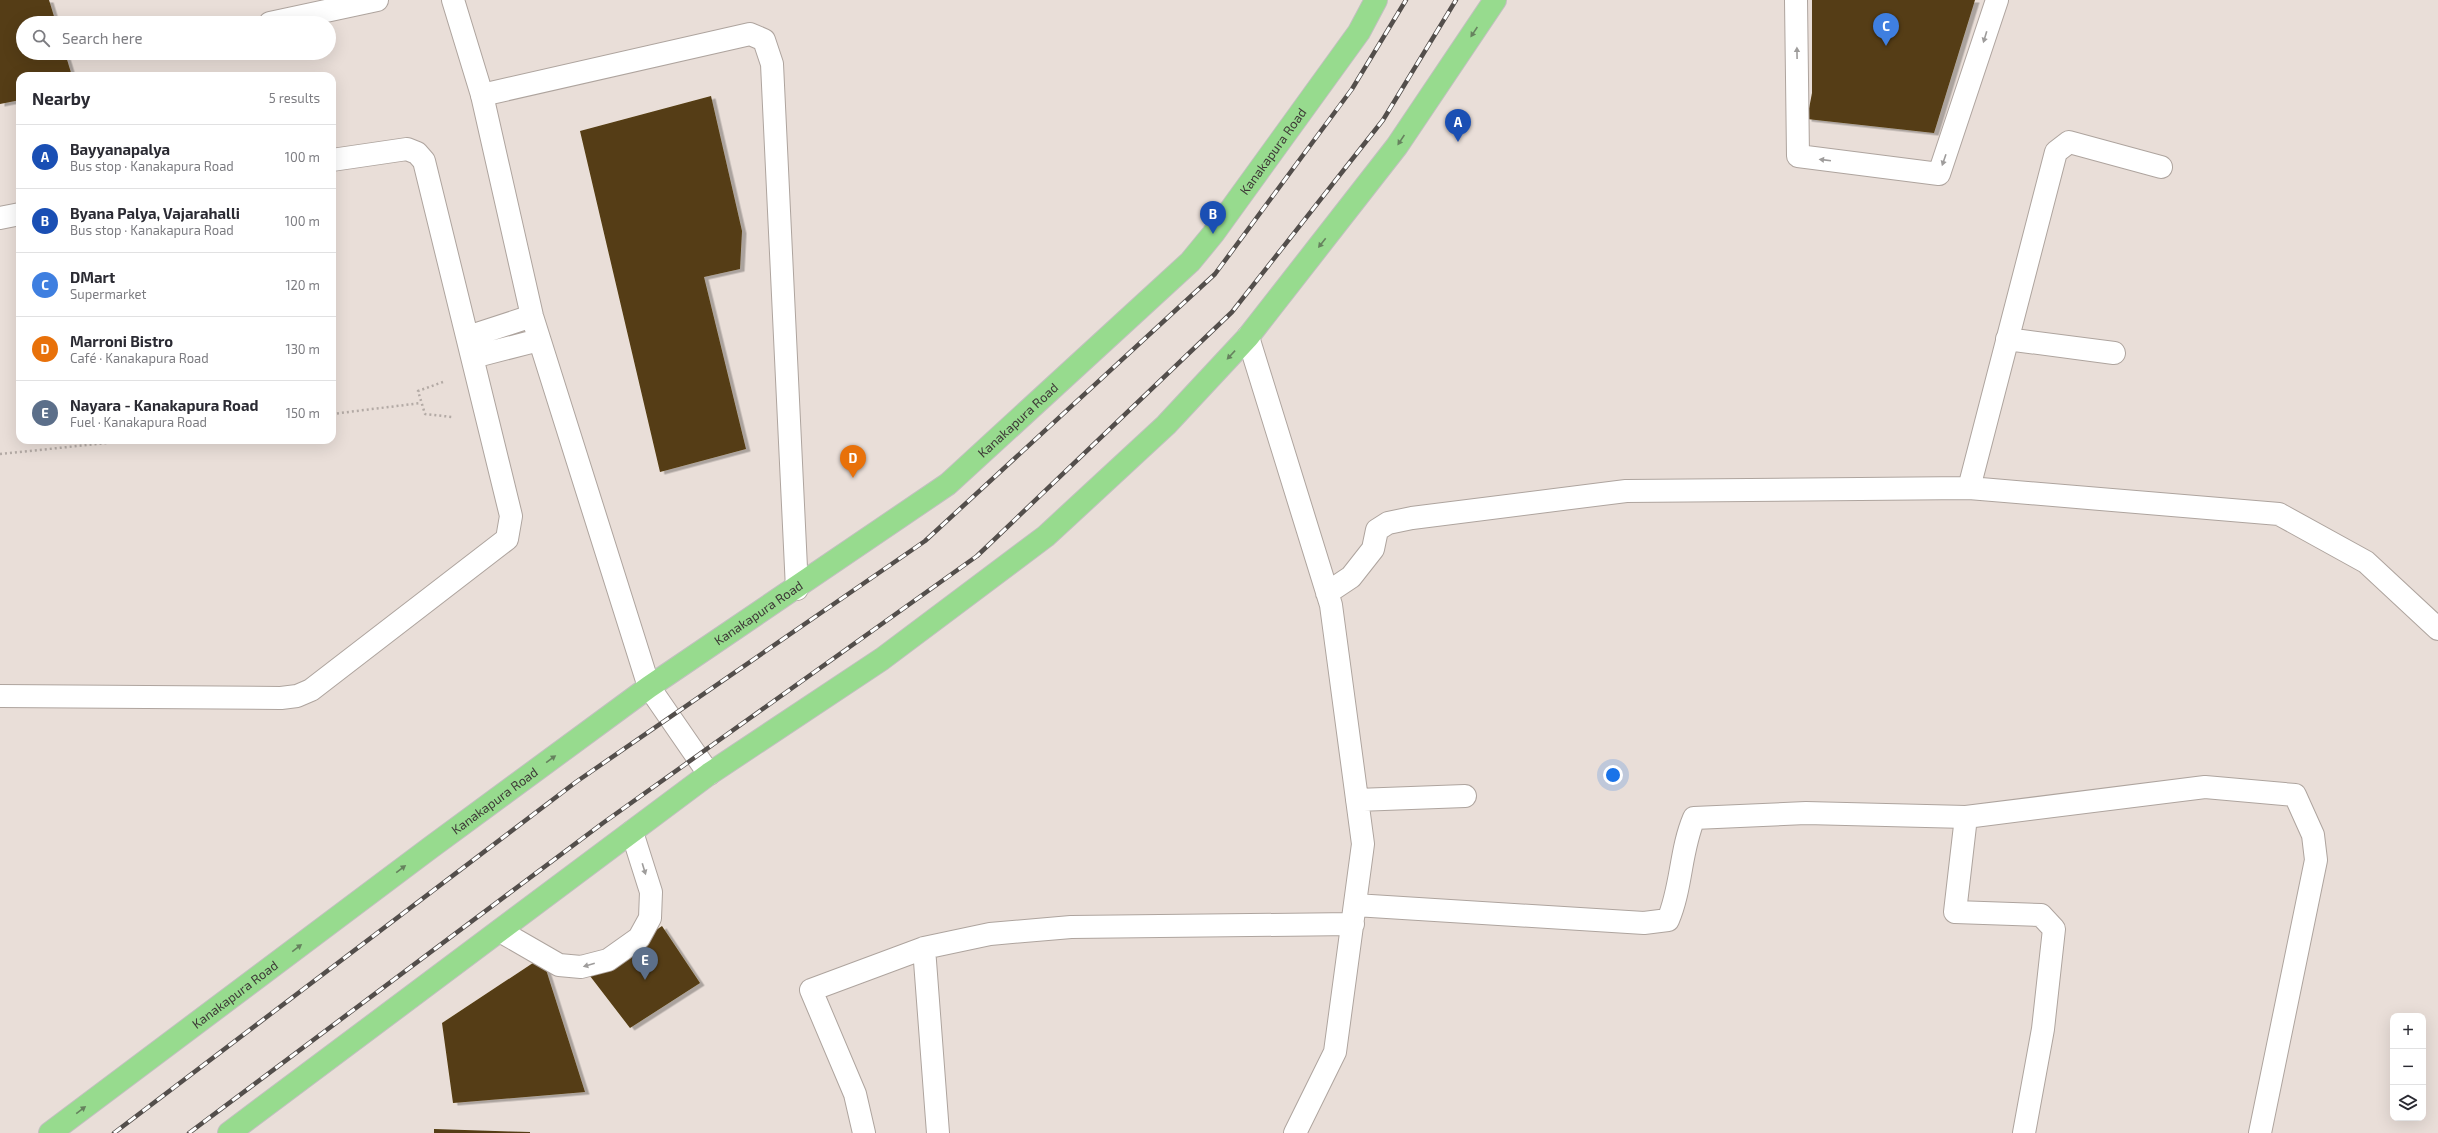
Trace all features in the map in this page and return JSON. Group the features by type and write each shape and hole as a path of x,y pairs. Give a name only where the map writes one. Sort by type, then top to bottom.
{"highway":[{"name":"Kanakapura Road","path":"50,1133 430,848 649,687 797,589 948,484 1190,262 1214,234 1359,32 1376,0"},
{"path":"229,1133 709,774 882,659 1046,536 1166,425 1248,337 1397,146 1495,0"}],"street":[{"path":"303,16 377,0"},
{"path":"453,0 482,95 532,316 649,687 709,774"},
{"path":"1796,0 1798,156 1939,174 1997,0"},
{"path":"482,95 750,34 764,40 772,64 797,589"},
{"path":"1969,488 2056,152 2069,142 2161,167"},
{"path":"0,696 281,698 297,696 310,690 507,539 511,516 424,161 417,152 407,149 336,159"},
{"path":"0,218 16,215"},
{"path":"470,347 532,316"},
{"path":"1248,337 1331,605 1363,844 1335,1052 1295,1133"},
{"path":"2008,339 2114,353"},
{"path":"470,347 539,340"},
{"path":"1327,593 1351,577 1373,549 1377,530 1388,523 1412,518 1626,491 1969,488 2279,514 2366,562 2438,629"},
{"path":"864,1133 855,1094 811,990 924,948 990,934 1071,927 1354,914 1644,923 1668,920 1674,905 1686,837 1694,818 1806,813 1966,817 2205,787 2295,795 2313,835 2316,860 2260,1133"},
{"path":"1357,800 1465,796"},
{"path":"1966,817 1955,912 2041,915 2054,928 2044,1029 2024,1133"},
{"path":"500,931 559,965 581,967 608,960 639,938 650,918 651,892 632,832"},
{"path":"924,948 938,1133"}],"path":[{"path":"336,414 421,403"},
{"path":"0,454 97,444"}],"building":[{"path":"0,0 49,0 54,16 16,16 16,60 67,60 71,72 16,72 16,101 0,104"},
{"path":"1812,0 1975,0 1934,133 1807,119 1812,93"},
{"path":"711,96 742,231 740,269 704,277 746,449 660,472 580,131"},
{"path":"662,926 700,983 630,1028 590,976"},
{"path":"542,957 585,1092 453,1103 442,1023"},
{"path":"434,1129 530,1132 530,1133 434,1133"}],"railway":[{"path":"114,1133 576,782 925,541 1215,274 1352,89 1406,0"},
{"path":"189,1133 603,823 977,556 1232,312 1383,120 1456,0"}],"place":[{"name":"DMart","path":"1886,46"},
{"name":"Bayyanapalya","path":"1458,142"},
{"name":"Byana Palya, Vajarahalli","path":"1213,234"},
{"name":"Marroni Bistro","path":"853,478"},
{"name":"Nayara - Kanakapura Road","path":"645,980"}]}
